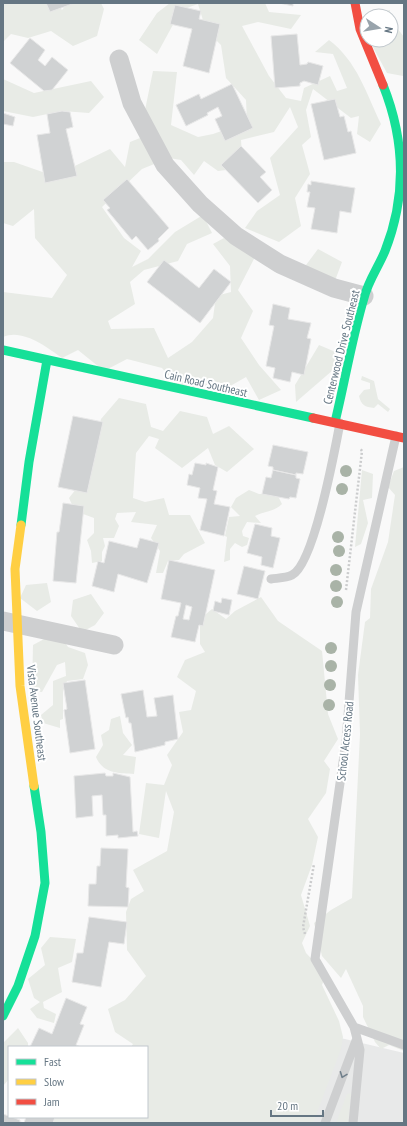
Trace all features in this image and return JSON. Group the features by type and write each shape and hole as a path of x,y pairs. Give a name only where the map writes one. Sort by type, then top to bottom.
{"street":[{"name":"Centerwood Drive Southeast","path":"337,423 364,296 386,251 394,224 399,197 401,169 399,138 391,106 360,29 355,3"},
{"path":"119,59 132,103 165,165 200,204 236,236 280,264 334,288 364,296"},
{"name":"Cain Road Southeast","path":"3,350 242,404 400,437"},
{"name":"Vista Avenue Southeast","path":"3,1016 18,986 35,936 45,883 41,832 10,622 29,462 47,360"},
{"path":"10,622 114,645"}],"lane":[{"path":"271,579 293,575 300,566 314,536 337,423"},
{"name":"School Access Road","path":"353,1123 360,1050 354,1027 315,959 346,741 356,612 400,437"},
{"path":"354,1027 404,1045"},
{"path":"325,1123 357,1038"}],"shaded area":[{"path":"3,3 57,3 62,10 68,3 101,3 104,9 97,36 73,46 51,31 28,38 11,34 3,42"},
{"path":"170,3 265,3 269,12 301,15 291,29 258,22 242,26 269,76 286,98 301,101 304,88 330,76 337,91 347,88 333,54 315,52 329,40 339,48 354,68 381,124 370,142 357,134 359,116 351,118 313,89 306,110 311,137 302,145 310,174 295,198 301,226 279,242 245,228 257,211 280,195 270,158 298,127 290,107 274,132 241,140 243,168 218,171 204,161 194,175 181,160 169,158 142,169 102,207 124,238 141,251 132,267 148,259 175,232 203,215 212,233 187,244 178,261 144,270 130,282 135,304 108,321 111,329 154,328 168,358 192,342 213,318 216,296 231,292 230,266 213,244 224,238 256,255 238,290 253,311 241,338 259,365 281,390 259,400 246,377 225,389 177,386 162,368 127,359 104,371 78,350 62,358 42,344 26,337 10,335 3,337 3,292 52,298 67,275 35,238 34,209 13,226 3,223 3,162 14,162 54,176 110,149 125,167 130,142 145,136 145,110 153,71 177,72 171,125 198,137 213,134 247,122 246,100 226,78 221,45 206,30 198,4 181,10 157,54 139,40 157,13"},
{"path":"399,30 404,37 403,76 387,73 373,48 399,48"},
{"path":"3,79 34,93 91,81 104,97 89,113 62,111 33,117 3,111"},
{"path":"318,249 342,262 336,278 318,286 306,265"},
{"path":"319,345 338,353 333,370 296,402 295,385"},
{"path":"362,376 374,381 378,399 390,409 388,412 378,404 374,408 366,406 361,402 359,396 364,390 370,389 370,383 361,380"},
{"path":"119,398 146,404 151,427 163,431 180,411 207,417 213,434 229,426 254,449 227,472 215,465 208,448 182,468 155,448 159,439 149,436 136,453 133,498 145,502 164,498 169,515 190,515 205,543 184,554 179,560 168,561 163,573 156,573 160,551 151,538 157,525 131,522 136,512 117,513 115,519 119,526 114,538 103,538 105,546 102,552 102,561 92,563 91,551 87,540 94,533 94,518 75,511 69,498 83,480 101,419"},
{"path":"404,467 404,1051 389,1045 381,1049 375,1042 363,1017 363,1006 346,969 341,978 322,956 314,923 331,910 352,898 360,734 358,675 365,622 370,618 371,589 388,542 395,495 388,487 394,471"},
{"path":"362,470 373,474 372,498 363,500 368,523 361,544 355,547"},
{"path":"249,490 259,494 277,494 282,504 275,509 255,516 261,523 247,522 242,531 243,536 249,538 247,545 242,547 235,543 230,549 230,560 224,562 227,537 225,536 229,517 240,516 231,507 236,498"},
{"path":"47,583 51,602 37,611 20,598 26,585"},
{"path":"91,594 104,613 95,625 82,632 71,616 73,600"},
{"path":"261,597 278,621 322,651 328,714 338,739 324,761 330,769 326,793 308,819 318,837 312,865 301,895 310,926 302,943 306,953 326,974 322,985 339,1021 343,1037 341,1049 313,1123 48,1123 50,1118 148,1118 148,1046 132,1046 133,1044 115,1032 108,1009 125,1000 146,976 127,950 126,912 131,899 144,891 133,870 167,851 174,812 166,791 159,838 139,834 146,783 164,785 172,765 167,755 183,732 179,712 191,710 196,691 177,677 185,660 205,652 200,644 200,619 212,609 226,619 235,611"},
{"path":"46,638 62,638 68,647 85,653 88,665 83,679 67,681 63,691 63,719 60,720 60,728 43,723 41,715 53,705 53,681 66,676 65,662 57,665 42,692 32,691 33,645"},
{"path":"120,716 123,733 132,745 123,755 136,757 134,774 117,773 107,770 99,763 96,757 103,745 101,735 109,730 111,719"},
{"path":"50,937 76,939 72,962 58,968 62,992 43,1002 44,1008 56,1014 54,1023 37,1018 30,1009 40,1002 34,998 28,979 45,965 41,948"},
{"path":"192,1003 404,1053 404,1123 166,1123"},
{"path":"18,1028 28,1043 28,1046 8,1046 8,1080 3,1086 3,1043"},
{"path":"351,1093 348,1123 336,1123 347,1094"}],"building":[{"path":"46,3 75,3 50,12"},
{"path":"279,3 293,3 293,6"},
{"path":"175,5 201,11 199,19 220,24 209,73 183,66 192,29 170,24"},
{"path":"297,34 300,65 307,64 308,62 323,66 318,85 304,81 300,83 300,86 275,88 271,36"},
{"path":"30,38 45,50 38,60 45,66 52,57 68,70 52,90 44,91 10,63"},
{"path":"232,84 253,128 225,141 215,119 222,116 218,107 207,113 208,115 186,126 176,105 199,94 201,99"},
{"path":"335,99 340,117 344,116 348,132 351,131 356,153 324,160 311,104"},
{"path":"62,111 70,112 73,127 66,129 77,176 45,183 37,135 50,133 47,114"},
{"path":"3,113 15,117 13,126 3,124"},
{"path":"241,146 266,172 260,177 272,190 258,203 221,165"},
{"path":"127,179 169,228 158,239 159,241 148,250 136,236 132,240 107,210 110,208 103,200"},
{"path":"311,181 355,188 351,213 340,211 337,233 311,229 315,208 307,207 310,192 307,192 308,184 311,185"},
{"path":"164,260 199,288 214,269 231,282 200,323 147,282"},
{"path":"273,304 290,308 288,319 311,323 307,338 311,339 304,375 292,372 290,382 273,378 275,368 266,366 274,326 269,325"},
{"path":"73,416 103,422 87,493 58,487"},
{"path":"273,445 308,452 303,474 296,473 296,475 273,470 273,467 268,466"},
{"path":"195,463 206,465 206,463 218,467 213,490 217,491 214,504 230,507 224,536 200,530 207,499 198,498 200,488 187,485 189,474 192,475"},
{"path":"273,470 296,475 296,478 300,479 296,498 290,497 289,499 262,494 266,477 271,478"},
{"path":"63,503 84,506 76,583 53,581 57,532 59,532"},
{"path":"255,524 272,528 271,536 280,538 273,568 261,565 262,557 247,553"},
{"path":"140,538 159,543 147,583 118,574 114,592 92,586 98,561 104,563 109,541 137,548"},
{"path":"169,560 215,570 203,626 199,625 195,642 171,637 181,603 161,599","holes":["186,605 192,607 189,620 183,619"]},
{"path":"244,566 265,571 258,599 237,594"},
{"path":"222,598 232,600 229,615 213,611 215,601 221,603"},
{"path":"85,680 95,749 70,753 64,710 67,709 63,683"},
{"path":"143,690 147,717 157,716 154,698 173,695 178,739 165,742 165,745 135,752 131,723 129,723 128,717 126,718 121,694"},
{"path":"105,773 106,776 113,776 113,773 130,777 133,832 137,831 138,836 118,838 118,835 106,836 106,815 103,815 102,795 92,796 93,816 76,818 74,776"},
{"path":"101,848 128,849 126,887 129,888 128,907 88,906 89,884 96,884 97,866 100,866"},
{"path":"89,917 127,922 124,944 109,942 101,987 72,982 77,953 83,953"},
{"path":"66,998 87,1007 80,1024 84,1025 76,1045 78,1046 30,1046 39,1028 52,1034"},
{"path":"3,1114 8,1116 8,1118 14,1118 24,1123 3,1123"},
{"path":"26,1118 55,1118 53,1123 24,1123"}],"traffic: fast":[{"path":"335,422 356,328 366,292 385,251 392,230 400,188 399,147 396,126 383,85"},
{"path":"3,350 313,418"},
{"path":"21,525 29,462 47,360"},
{"path":"3,1016 18,986 35,936 45,883 41,832 34,786"}],"traffic: slow":[{"path":"21,525 15,569 20,686 34,786"}],"traffic: jam":[{"path":"355,3 360,29 383,85"},
{"path":"313,418 404,438"}]}
